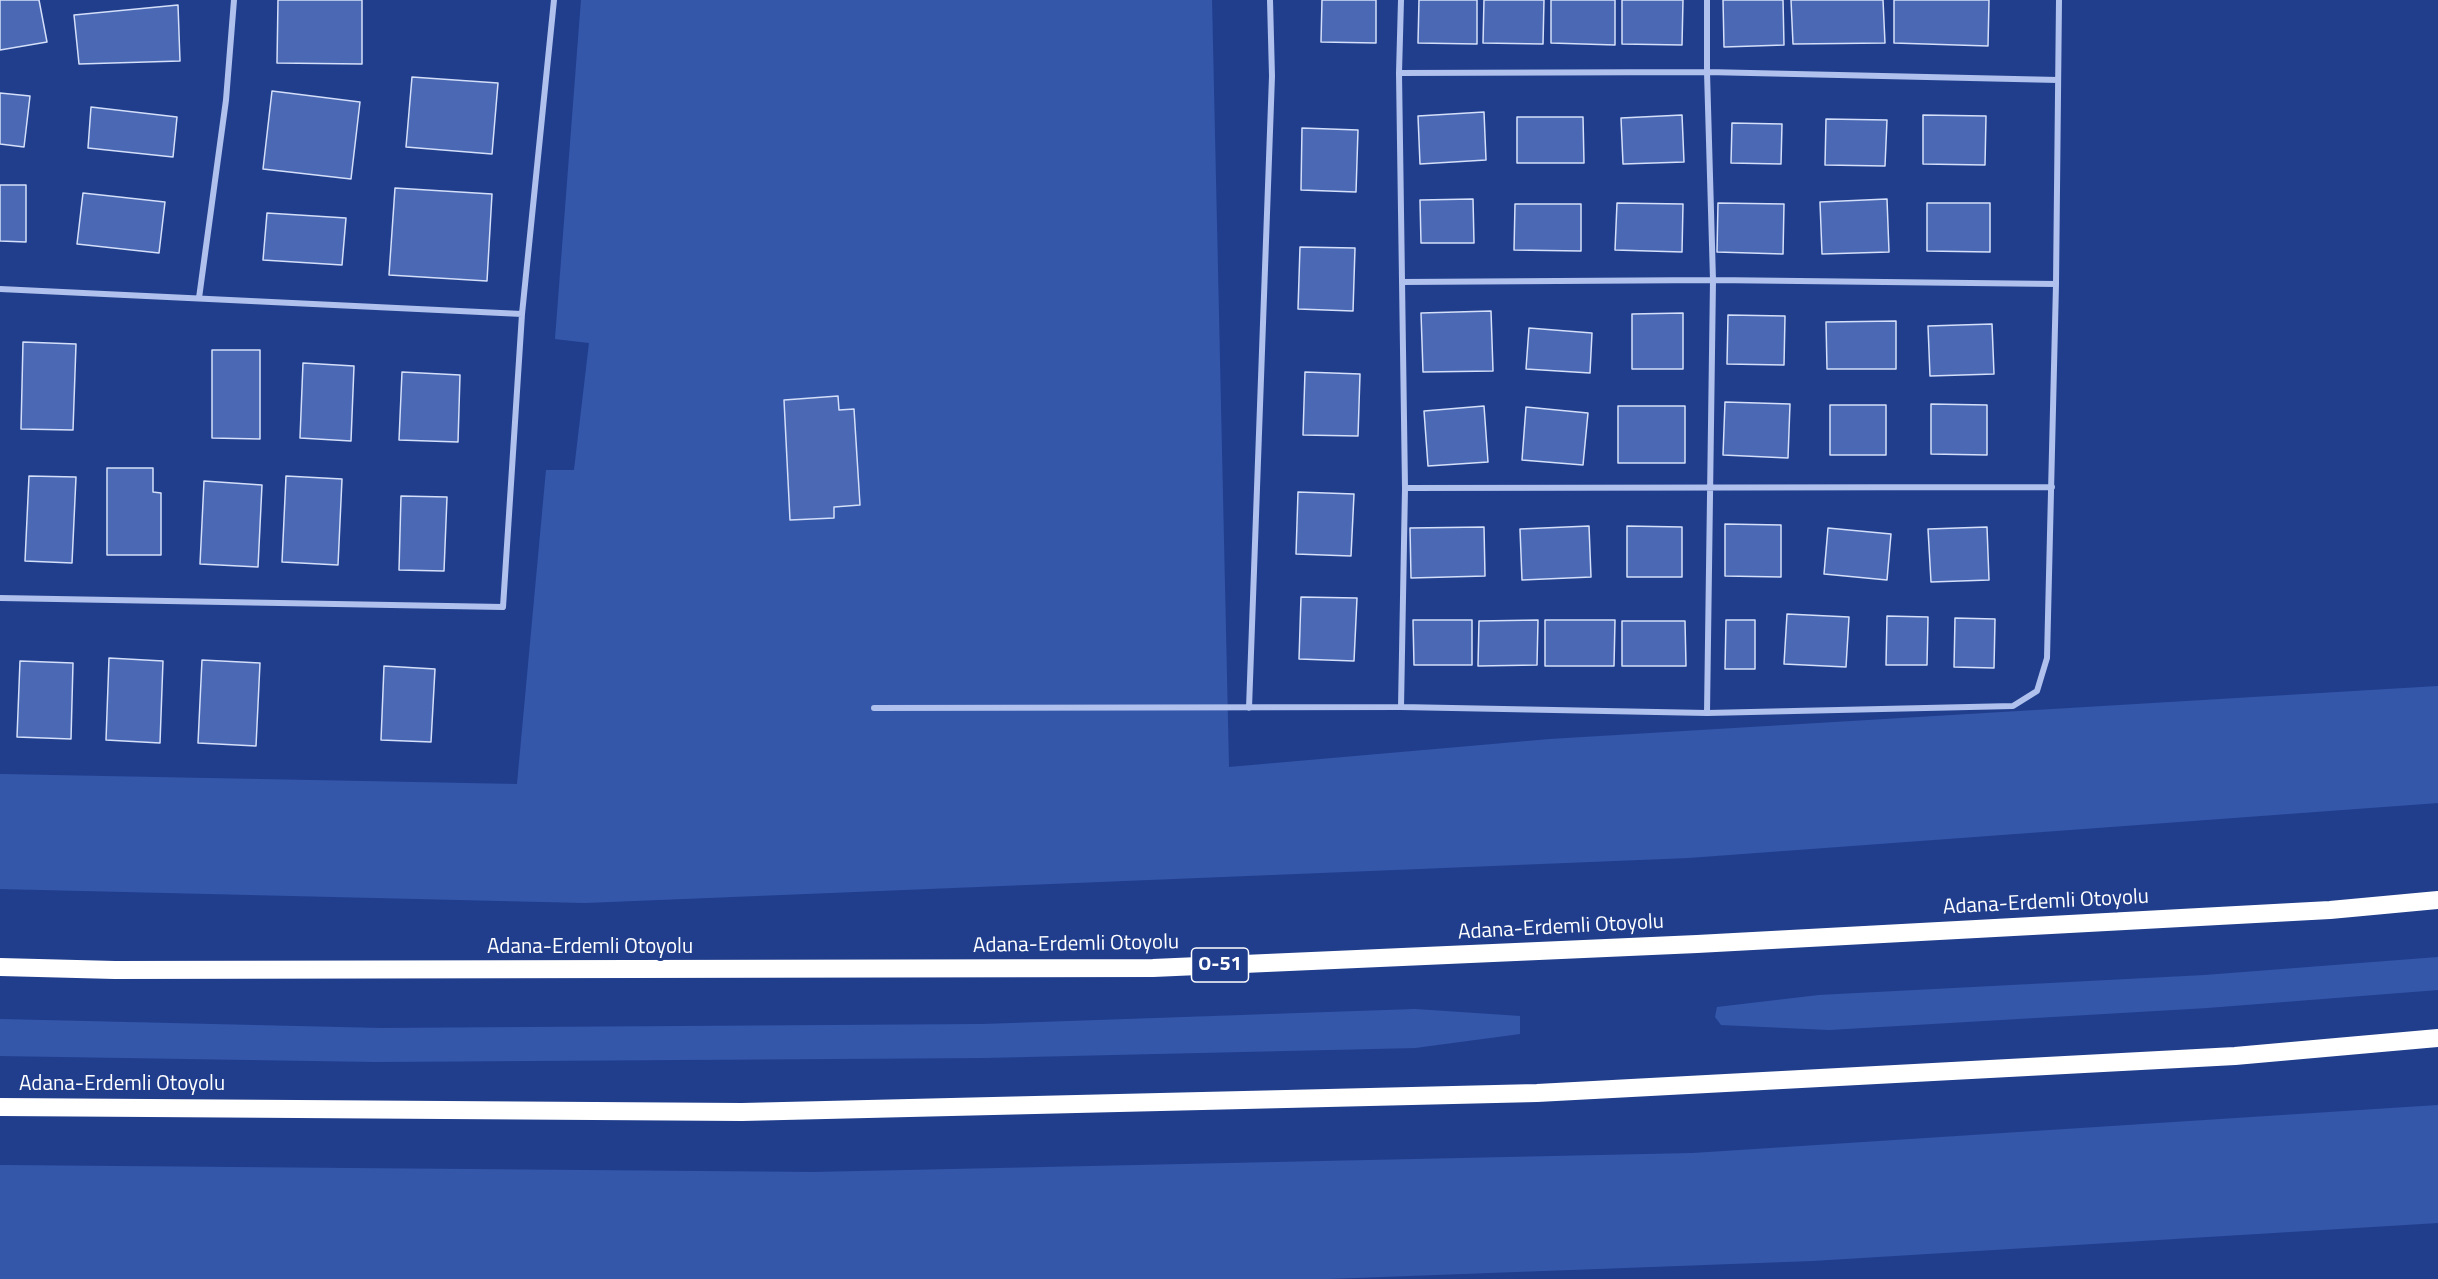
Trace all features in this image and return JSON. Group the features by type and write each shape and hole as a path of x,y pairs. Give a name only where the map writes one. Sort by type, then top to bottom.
{"highway":[{"name":"Adana-Erdemli Otoyolu","path":"0,967 115,970 1153,968 1732,942 2319,911 2438,900"},
{"name":"Adana-Erdemli Otoyolu","path":"0,1107 742,1112 1537,1093 2235,1056 2438,1038"}],"street":[{"path":"199,298 226,100 234,0"},
{"path":"0,598 503,607 522,314 555,0"},
{"path":"1249,708 1272,76 1269,0"},
{"path":"1401,0 1405,488 1401,706"},
{"path":"1707,0 1713,280 1707,713"},
{"path":"874,708 1401,706 1707,713 2013,706 2037,691 2047,658 2056,284 2059,0"},
{"path":"1400,73 1707,72 2058,80"},
{"path":"1402,282 1713,280 2056,284"},
{"path":"0,289 522,314"},
{"path":"1405,488 2052,487"}],"shaded area":[{"path":"581,0 1212,0 1229,767 1550,739 2438,686 2438,803 1688,858 585,903 0,889 0,774 517,784 546,470 574,470 589,343 555,339"},
{"path":"2438,957 2438,990 2207,1008 1829,1030 1721,1025 1715,1017 1717,1007 1819,995 2205,975"},
{"path":"1415,1009 1520,1016 1520,1034 1415,1048 983,1058 376,1062 0,1056 0,1019 381,1028 983,1024"},
{"path":"2438,1105 2438,1223 1812,1261 1328,1279 0,1279 0,1165 814,1172 1693,1153"}],"building":[{"path":"0,0 39,0 47,42 0,50"},
{"path":"278,0 362,0 362,64 277,63"},
{"path":"1322,0 1376,0 1376,43 1321,42"},
{"path":"1419,0 1477,0 1477,44 1418,43"},
{"path":"1484,0 1544,0 1543,44 1483,43"},
{"path":"1551,0 1615,0 1615,45 1551,43"},
{"path":"1622,0 1683,0 1682,45 1622,44"},
{"path":"1723,0 1783,0 1784,45 1724,47"},
{"path":"1791,0 1883,0 1885,43 1793,44"},
{"path":"1894,0 1989,0 1988,46 1894,43"},
{"path":"178,5 180,61 79,64 74,15"},
{"path":"412,77 498,83 492,154 406,147"},
{"path":"272,91 360,102 351,179 263,169"},
{"path":"0,93 30,96 24,147 0,144"},
{"path":"91,107 177,117 173,157 88,148"},
{"path":"1484,112 1486,160 1420,164 1418,116"},
{"path":"1682,115 1684,162 1623,164 1621,118"},
{"path":"1923,115 1986,116 1985,165 1923,164"},
{"path":"1517,117 1583,117 1584,163 1517,163"},
{"path":"1826,119 1887,120 1885,166 1825,165"},
{"path":"1732,123 1782,124 1781,164 1731,163"},
{"path":"1302,128 1358,130 1356,192 1301,190"},
{"path":"0,185 26,185 26,242 0,241"},
{"path":"395,188 492,194 487,281 389,275"},
{"path":"83,193 165,202 159,253 77,244"},
{"path":"1473,199 1474,243 1421,243 1420,200"},
{"path":"1887,199 1889,252 1822,254 1820,202"},
{"path":"1617,203 1683,204 1682,252 1615,250"},
{"path":"1718,203 1784,204 1783,254 1717,252"},
{"path":"1927,203 1990,203 1990,252 1927,251"},
{"path":"1515,204 1581,204 1581,251 1514,250"},
{"path":"267,213 346,218 342,265 263,260"},
{"path":"1300,247 1355,248 1353,311 1298,309"},
{"path":"1491,311 1493,371 1423,372 1421,313"},
{"path":"1683,313 1683,369 1632,369 1632,314"},
{"path":"1728,315 1785,316 1784,365 1727,364"},
{"path":"1896,321 1896,369 1827,369 1826,322"},
{"path":"1992,324 1994,374 1930,376 1928,326"},
{"path":"1529,328 1592,333 1590,373 1526,369"},
{"path":"23,342 76,344 73,430 21,429"},
{"path":"212,350 260,350 260,439 212,438"},
{"path":"303,363 354,366 351,441 300,438"},
{"path":"402,372 460,375 458,442 399,440"},
{"path":"1305,372 1360,374 1358,436 1303,435"},
{"path":"838,396 839,410 854,409 860,505 834,507 834,518 790,520 784,400"},
{"path":"1725,402 1790,404 1788,458 1723,455"},
{"path":"1931,404 1987,405 1987,455 1931,454"},
{"path":"1830,405 1886,405 1886,455 1830,455"},
{"path":"1484,406 1488,462 1428,466 1424,411"},
{"path":"1618,406 1685,406 1685,463 1618,463"},
{"path":"1526,407 1588,413 1583,465 1522,460"},
{"path":"107,468 153,468 153,492 161,493 161,555 107,555"},
{"path":"29,476 76,477 72,563 25,561"},
{"path":"286,476 342,479 338,565 282,562"},
{"path":"204,481 262,485 258,567 200,564"},
{"path":"1298,492 1354,494 1351,556 1296,554"},
{"path":"401,496 447,497 444,571 399,570"},
{"path":"1725,524 1781,525 1781,577 1725,576"},
{"path":"1589,526 1591,577 1522,580 1520,529"},
{"path":"1627,526 1682,527 1682,577 1627,577"},
{"path":"1484,527 1485,576 1411,578 1410,528"},
{"path":"1987,527 1989,580 1931,582 1928,529"},
{"path":"1828,528 1891,534 1887,580 1824,574"},
{"path":"1301,597 1357,598 1354,661 1299,659"},
{"path":"1787,614 1849,617 1846,667 1784,664"},
{"path":"1887,616 1928,617 1927,665 1886,665"},
{"path":"1955,618 1995,619 1994,668 1954,667"},
{"path":"1413,620 1472,620 1472,665 1414,665"},
{"path":"1538,620 1537,665 1478,666 1479,621"},
{"path":"1545,620 1615,620 1614,666 1545,666"},
{"path":"1726,620 1755,620 1755,669 1725,669"},
{"path":"1622,621 1685,621 1686,666 1622,666"},
{"path":"109,658 163,661 160,743 106,740"},
{"path":"202,660 260,663 256,746 198,743"},
{"path":"20,661 73,663 71,739 17,737"},
{"path":"384,666 435,669 431,742 381,740"}]}
